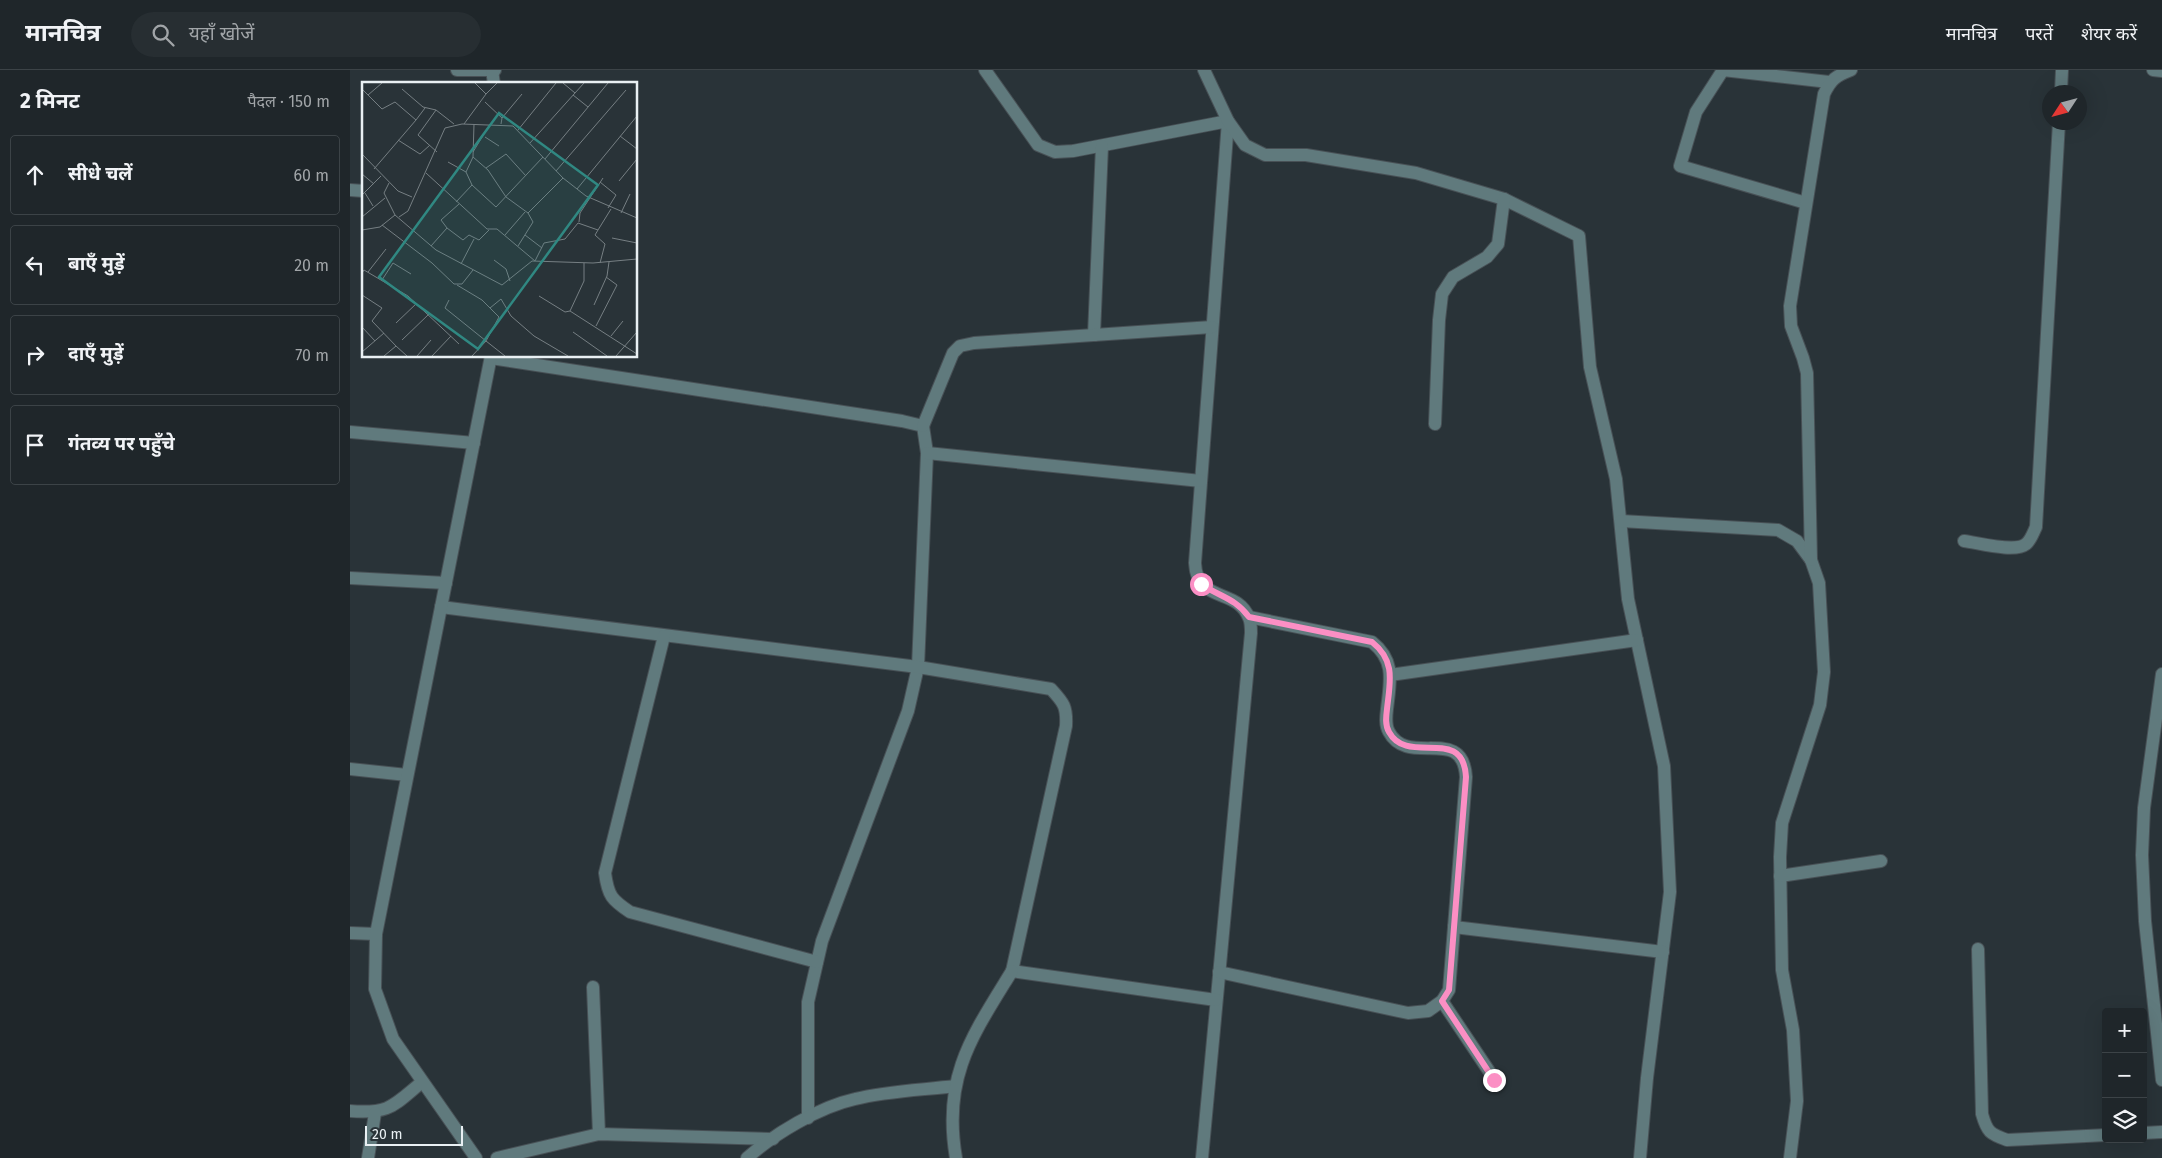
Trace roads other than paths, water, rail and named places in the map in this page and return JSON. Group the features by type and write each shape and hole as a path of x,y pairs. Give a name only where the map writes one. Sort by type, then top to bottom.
{"street":[{"path":"457,70 493,70"},
{"path":"985,70 1038,145 1055,152 1074,152 1228,121"},
{"path":"1204,70 1228,121 1245,145 1265,155 1306,155 1416,173 1504,199 1580,236 1590,367 1616,479 1628,599 1664,766 1670,892 1647,1078 1640,1158"},
{"path":"1806,203 1680,166 1696,112 1723,70 1829,82"},
{"path":"1811,560 1807,373 1804,358 1791,326 1790,306 1824,94 1829,82 1851,70"},
{"path":"2061,85 2062,70"},
{"path":"2153,70 2162,71"},
{"path":"1202,1158 1206,1132 1216,1000 1251,633 1249,617 1241,606 1230,598 1210,591 1201,584 1196,572 1228,121"},
{"path":"1964,541 2012,548 2025,545 2032,537 2036,527 2059,130"},
{"path":"1094,335 1102,146"},
{"path":"1434,424 1442,294 1453,276 1487,257 1498,244 1504,199"},
{"path":"808,1118 808,1002 817,962 834,906 908,711 918,667 927,453 923,426 953,353 960,346 974,343 1212,327"},
{"path":"476,1158 393,1039 375,989 376,934 491,358"},
{"path":"497,358 902,421 923,426"},
{"path":"350,432 474,443"},
{"path":"927,453 1201,481"},
{"path":"1620,521 1778,530 1797,541 1811,560 1819,583 1824,672 1820,705 1782,823 1780,876 1782,970 1793,1030 1798,1101 1790,1158"},
{"path":"350,578 446,584"},
{"path":"441,608 918,667 1051,689 1063,702 1067,712 1066,726 1012,971 963,1055 955,1086 952,1114 956,1158"},
{"path":"1219,972 1408,1013 1428,1011 1442,1001 1449,990 1465,766 1460,754 1450,749 1409,747 1398,742 1389,732 1386,722 1390,675 1388,660 1382,650 1372,642 1249,617"},
{"path":"664,636 605,873 607,891 618,904 630,912 817,962"},
{"path":"1390,675 1637,640"},
{"path":"2162,674 2156,758 2144,808 2142,855 2145,921 2162,1080"},
{"path":"350,769 407,775"},
{"path":"1780,876 1881,861"},
{"path":"1454,927 1663,952"},
{"path":"350,933 376,934"},
{"path":"1978,949 1982,1114 1985,1125 1992,1135 2007,1140 2102,1135"},
{"path":"1012,971 1216,1000"},
{"path":"593,987 598,1134"},
{"path":"1442,1001 1494,1080"},
{"path":"350,1111 375,1113 392,1108 422,1082"},
{"path":"747,1158 773,1139 808,1118 832,1106 855,1098 955,1086"},
{"path":"368,1158 375,1113"},
{"path":"2147,1133 2162,1132"},
{"path":"497,1158 598,1134 773,1139"}]}
